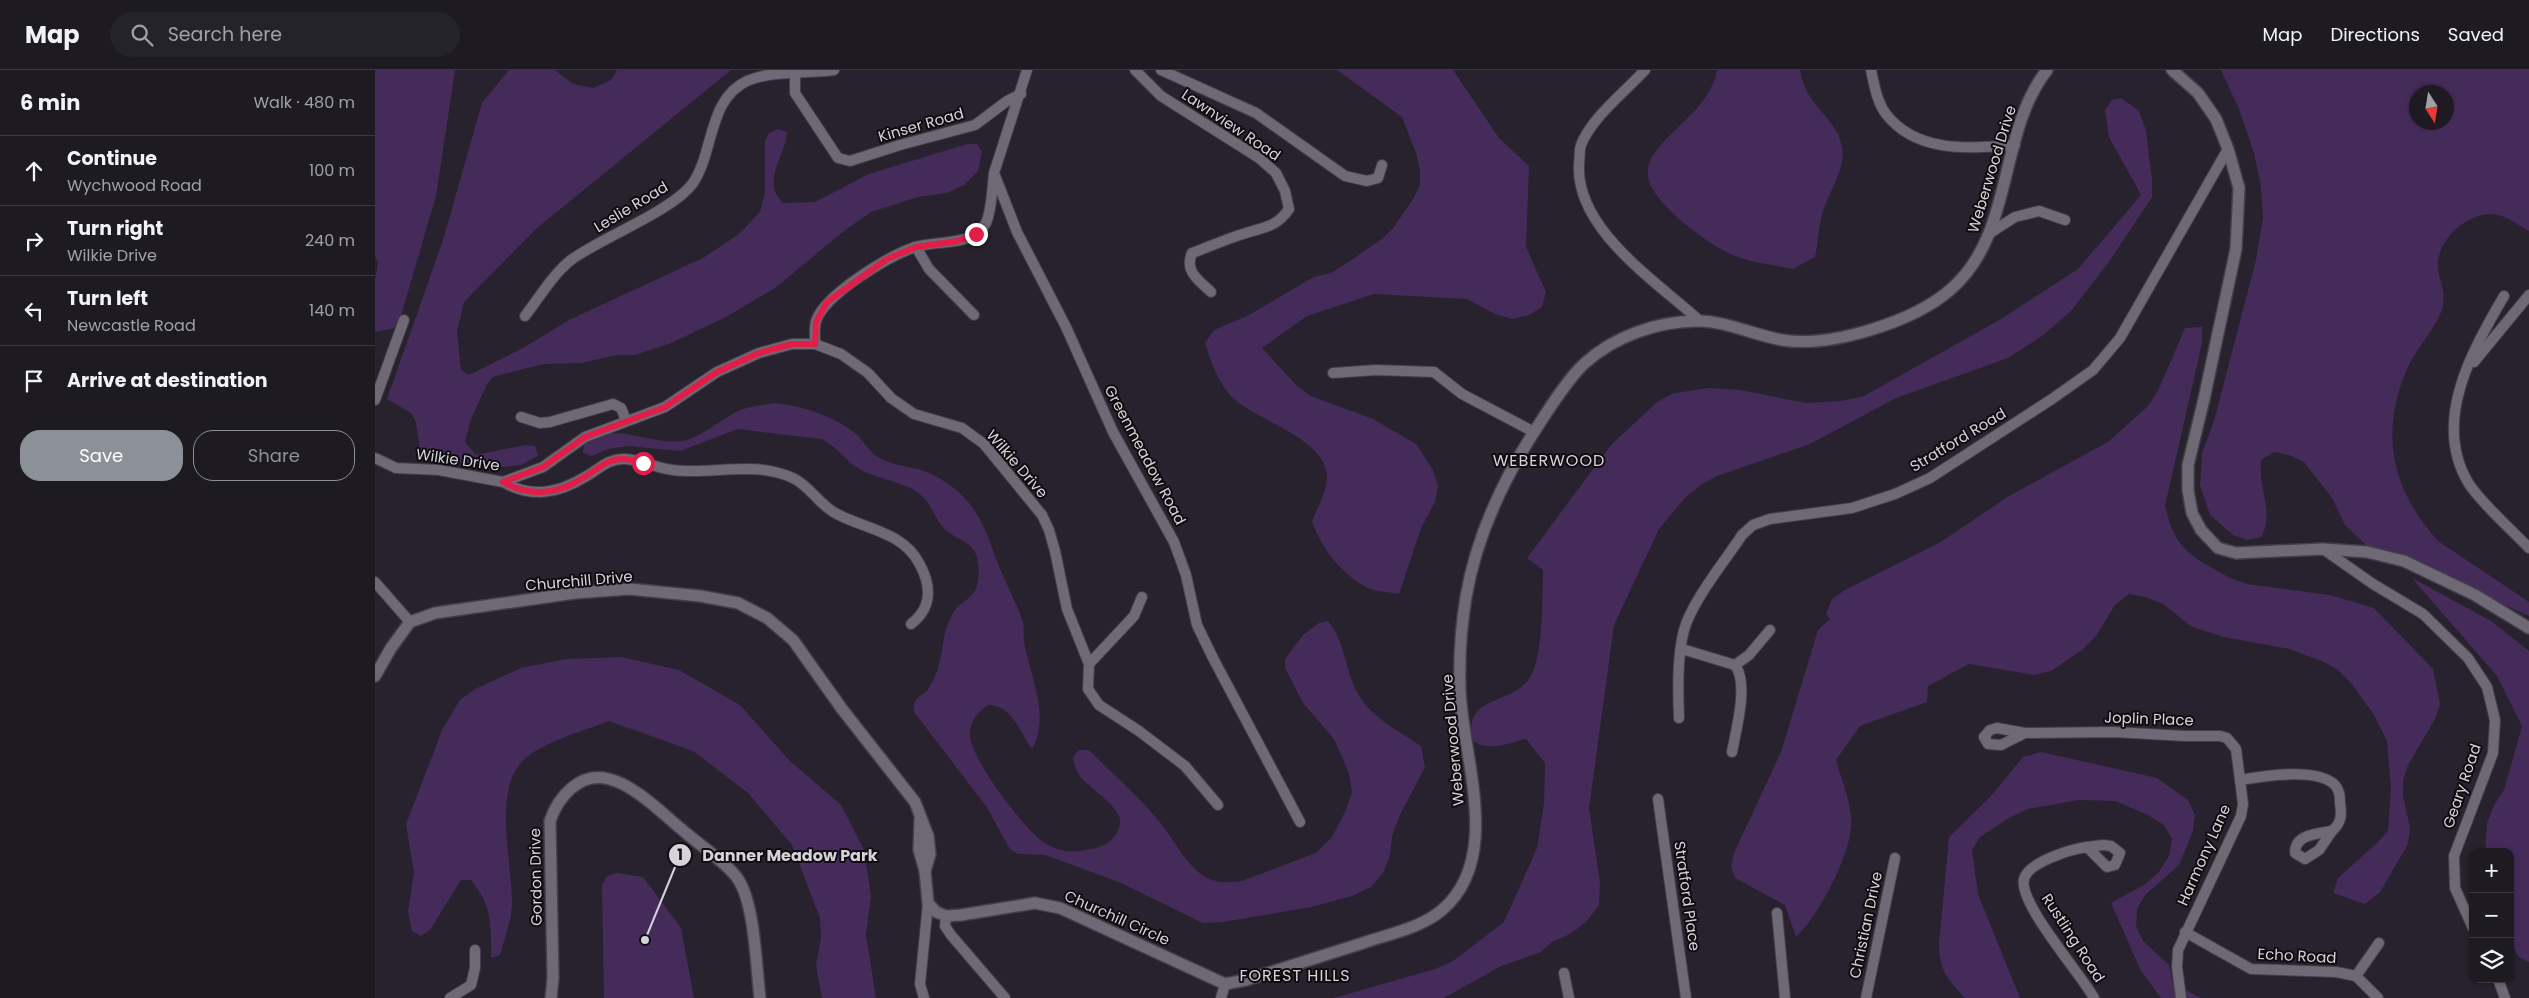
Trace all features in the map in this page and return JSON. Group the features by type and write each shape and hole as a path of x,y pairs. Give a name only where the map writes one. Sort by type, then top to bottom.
{"street":[{"name":"Leslie Road","path":"525,316 570,261 677,199 692,184 702,166 718,112 732,92 747,81 796,72 834,70"},
{"path":"815,344 816,322 827,302 887,259 916,247 958,241 976,234 985,224 1001,146 1021,94 1027,70"},
{"name":"Lawnview Road","path":"1135,70 1161,96 1259,158 1276,173 1285,191 1289,209 1266,229 1244,234 1192,253 1188,262 1190,271 1211,292"},
{"name":"Lawnview Road","path":"1161,70 1256,113 1345,176 1367,181 1378,178 1382,165"},
{"path":"1645,70 1600,117 1586,136 1581,146 1578,176 1585,197 1605,235 1624,256 1700,321"},
{"path":"1871,70 1885,113 1901,128 1925,142 1968,148 2015,145"},
{"name":"Weberwood Drive","path":"1225,984 1247,980 1413,927 1441,911 1461,888 1473,863 1477,830 1460,690 1466,598 1481,537 1507,478 1534,432 1585,363 1625,336 1662,324 1700,321 1779,340 1803,342 1835,339 1879,327 1921,309 1949,292 1975,265 1990,233 2015,145 2036,84 2047,70"},
{"path":"2171,70 2198,93 2216,119 2228,149 2239,188 2236,249 2205,399 2188,465 2188,490 2192,513 2201,530 2218,548 2236,553 2323,549 2367,552 2404,562 2475,594 2529,628"},
{"name":"Kinser Road","path":"796,72 795,93 838,158 851,161 900,144 975,125 1007,101 1021,94"},
{"name":"Stratford Road","path":"1679,718 1678,696 1684,630 1692,611 1742,535 1753,525 1770,519 1852,508 1895,494 1930,478 2052,399 2093,370 2120,338 2228,149"},
{"name":"Greenmeadow Road","path":"994,173 1017,232 1066,327 1113,432 1174,542 1186,575 1197,625 1300,822"},
{"path":"1990,233 2015,217 2039,211 2065,220"},
{"path":"916,247 929,269 974,315"},
{"path":"2466,373 2529,295"},
{"path":"2504,296 2482,334 2466,373 2457,401 2453,423 2454,442 2461,467 2470,485 2529,548"},
{"path":"375,400 404,320"},
{"name":"Wilkie Drive","path":"375,458 396,468 439,470 503,482 543,467 585,437 626,420 665,407 717,372 759,353 792,344 815,344 841,354 868,373 891,398 914,414 962,428 984,444 1042,515 1055,551 1067,609 1089,664 1088,689 1099,705 1139,731 1185,766 1218,805"},
{"path":"1333,373 1376,370 1434,372 1462,394 1534,432"},
{"path":"521,417 540,423 550,422 613,404 621,408 626,420"},
{"path":"503,482 517,490 539,494 569,485 607,462 624,459 673,470 749,468 773,470 795,479 835,513 884,533 912,553 923,572 927,608 911,624"},
{"name":"Geary Road","path":"2323,549 2373,584 2423,614 2468,658 2487,686 2495,720 2493,753 2454,856 2455,888 2469,919"},
{"path":"375,582 410,622 391,648 375,676"},
{"name":"Churchill Drive","path":"410,622 435,613 575,593 629,589 700,596 738,603 767,618 793,640 842,709 915,802 920,820 919,850 925,871 928,902"},
{"path":"1089,664 1134,616 1142,597"},
{"path":"1735,665 1749,656 1770,630"},
{"path":"1682,649 1735,665 1740,672 1742,687 1732,752"},
{"name":"Joplin Place","path":"2025,733 2114,732 2221,736 2227,738 2236,749 2240,780"},
{"path":"2240,780 2287,775 2320,778 2330,782 2339,791 2341,806 2341,821 2332,831"},
{"name":"Gordon Drive","path":"551,998 553,978 550,821 554,809 570,788 581,782 607,778 625,786 657,809 737,878 747,901 759,998"},
{"name":"Harmony Lane","path":"2181,998 2177,967 2178,950 2241,816 2243,804 2240,780"},
{"name":"Stratford Place","path":"1658,799 1686,998"},
{"name":"Rustling Road","path":"2087,847 2064,852 2032,868 2024,879 2023,886 2046,931 2075,968 2094,998"},
{"name":"Christian Drive","path":"1866,998 1895,858"},
{"path":"928,902 936,912 946,916 945,926 951,935 1005,998"},
{"path":"924,998 920,984 928,902"},
{"name":"Churchill Circle","path":"946,916 1035,904 1061,908 1225,984"},
{"path":"1777,913 1785,998"},
{"name":"Echo Road","path":"2185,932 2251,969 2336,972 2356,976 2378,998"},
{"path":"2356,976 2379,943"},
{"path":"450,998 471,985 475,968 475,950"},
{"path":"1564,973 1569,998"},
{"path":"2499,983 2505,998"},
{"path":"1221,998 1225,984"}],"shaded area":[{"path":"375,70 455,70 436,196 400,319 395,328 375,332 375,280 378,263 375,256"},
{"path":"509,70 555,70 573,84 593,88 611,80 617,70 731,70 537,228 464,302 457,332 461,370 469,375 525,347 569,320 703,258 739,234 760,212 765,193 765,141 769,133 778,129 787,132 786,141 774,177 774,186 783,203 815,202 869,174 967,144 977,144 982,152 978,171 964,185 947,193 918,197 871,212 844,231 775,288 724,318 671,343 635,355 617,355 581,363 543,364 493,377 487,384 471,419 465,442 476,455 525,445 535,446 538,456 521,465 503,467 435,460 420,450 416,422 411,413 387,399 443,240 482,103"},
{"path":"1337,70 1453,70 1499,138 1529,166 1526,247 1546,292 1542,307 1529,315 1513,319 1495,314 1467,299 1374,294 1307,316 1262,348 1298,387 1311,396 1373,419 1416,444 1433,470 1438,486 1435,502 1421,528 1399,594 1368,588 1349,576 1327,551 1312,522 1326,487 1327,475 1323,462 1314,450 1302,440 1243,406 1232,397 1219,379 1205,343 1214,330 1247,316 1314,277 1331,273 1382,239 1394,227 1420,185 1420,169 1416,153 1402,117"},
{"path":"1717,70 1800,70 1808,93 1832,124 1841,142 1843,152 1840,171 1824,209 1815,257 1793,269 1747,260 1710,243 1670,210 1651,186 1648,173 1652,157 1664,141 1700,105 1713,83"},
{"path":"2221,70 2529,70 2529,231 2511,220 2496,214 2482,215 2457,228 2444,244 2438,261 2444,296 2442,310 2439,318 2407,369 2398,393 2392,439 2401,481 2410,502 2422,522 2438,541 2529,602 2529,616 2395,555 2368,547 2345,525 2332,498 2304,462 2289,455 2274,452 2261,460 2266,508 2265,527 2262,537 2248,540 2233,535 2210,515 2200,485 2202,453 2214,421 2256,260 2263,218 2261,187 2254,153 2239,109"},
{"path":"2121,98 2139,111 2146,130 2152,180 2152,197 2108,263 2071,311 2042,336 2008,358 1896,398 1810,444 1717,476 1702,484 1685,498 1659,529 1614,625 1589,808 1600,883 1599,905 1586,922 1570,934 1552,942 1541,952 1501,966 1444,998 1334,998 1435,969 1453,961 1504,922 1537,848 1544,803 1545,763 1526,739 1498,746 1478,744 1472,740 1471,725 1475,715 1482,708 1521,687 1529,679 1534,669 1540,642 1543,570 1527,558 1611,445 1656,403 1675,393 1709,388 1741,390 1806,403 1841,401 1864,396 2001,319 2078,269 2141,195 2109,137 2105,110 2112,100"},
{"path":"2202,327 2202,343 2165,506 2177,539 2187,551 2200,561 2230,578 2247,584 2330,595 2374,608 2433,669 2440,704 2435,719 2408,765 2403,780 2403,796 2410,828 2408,844 2380,892 2365,904 2333,893 2338,878 2388,831 2391,788 2387,741 2374,715 2351,683 2338,670 2324,662 2290,649 2224,637 2192,627 2163,604 2146,597 2129,594 2115,605 2096,636 2082,650 2051,671 2034,675 1969,664 1928,686 1927,702 1860,726 1836,760 1847,795 1851,816 1851,830 1847,846 1834,881 1825,898 1796,937 1785,905 1735,878 1731,866 1734,853 1781,752 1818,630 1830,619 1826,614 1832,599 1845,590 1939,543 2009,496 2108,442 2148,406 2158,391 2185,328"},
{"path":"774,403 806,409 837,421 855,433 872,452 883,460 918,469 939,478 963,497 979,518 1023,622 1024,642 1037,696 1040,723 1032,749 1015,721 1004,709 988,705 975,717 971,725 972,746 988,776 1012,810 1045,843 1057,849 1083,850 1105,845 1118,832 1120,822 1116,810 1083,780 1076,768 1073,757 1079,750 1089,750 1151,812 1191,865 1209,879 1223,882 1242,881 1316,853 1332,837 1346,810 1352,792 1349,773 1334,739 1303,703 1285,668 1285,659 1303,635 1319,623 1328,621 1338,636 1355,688 1367,707 1393,728 1421,746 1425,767 1399,817 1392,836 1390,856 1383,873 1371,887 1352,896 1311,907 1223,922 1203,923 1119,882 1045,855 1018,854 1010,849 986,806 914,712 915,701 929,688 936,673 949,621 959,605 973,593 979,575 975,552 966,543 943,527 925,499 912,489 856,467 831,445 821,439 738,429 680,451 628,446 608,449 592,456 583,453 584,443 596,436 608,434 620,433 669,441 689,440 736,412"},
{"path":"2412,578 2491,621 2529,651 2529,962 2519,957 2514,948 2514,848 2485,848 2487,823 2494,805 2504,790 2522,726 2497,676"},
{"path":"621,657 679,670 740,705 789,760 841,805 864,850 871,896 866,935 876,998 822,998 816,965 821,937 820,918 792,845 748,793 693,751 609,721 561,738 538,750 520,764 512,778 508,794 506,832 512,906 509,925 500,955 491,958 490,926 487,908 471,880 461,880 430,930 421,936 412,931 408,911 414,873 406,824 443,728 460,700 475,689 521,668 566,659"},
{"path":"2041,752 2157,778 2188,800 2195,815 2193,831 2179,865 2145,895 2137,909 2136,926 2143,941 2169,965 2173,984 2201,998 2161,998 2141,971 2111,903 2144,885 2159,872 2169,856 2172,839 2164,825 2148,815 2115,801 2079,800 2028,809 2009,818 1980,837 1972,850 1978,894 2020,998 1965,998 1949,980 1939,954 1939,945 1949,837 1992,795 2023,757"},
{"path":"617,873 643,877 681,928 694,998 604,998 602,885 607,876"}],"place":[{"name":"Danner Meadow Park","path":"645,940"}],"district":[{"name":"WEBERWOOD","path":"1549,460"},
{"name":"FOREST HILLS","path":"1295,975"}],"route":[{"path":"643,463 624,459 607,462 569,485 539,494 517,490 503,482 543,467 585,437 626,420 665,407 717,372 759,353 792,344 815,344 816,322 827,302 887,259 916,247 958,241 976,234"}]}
